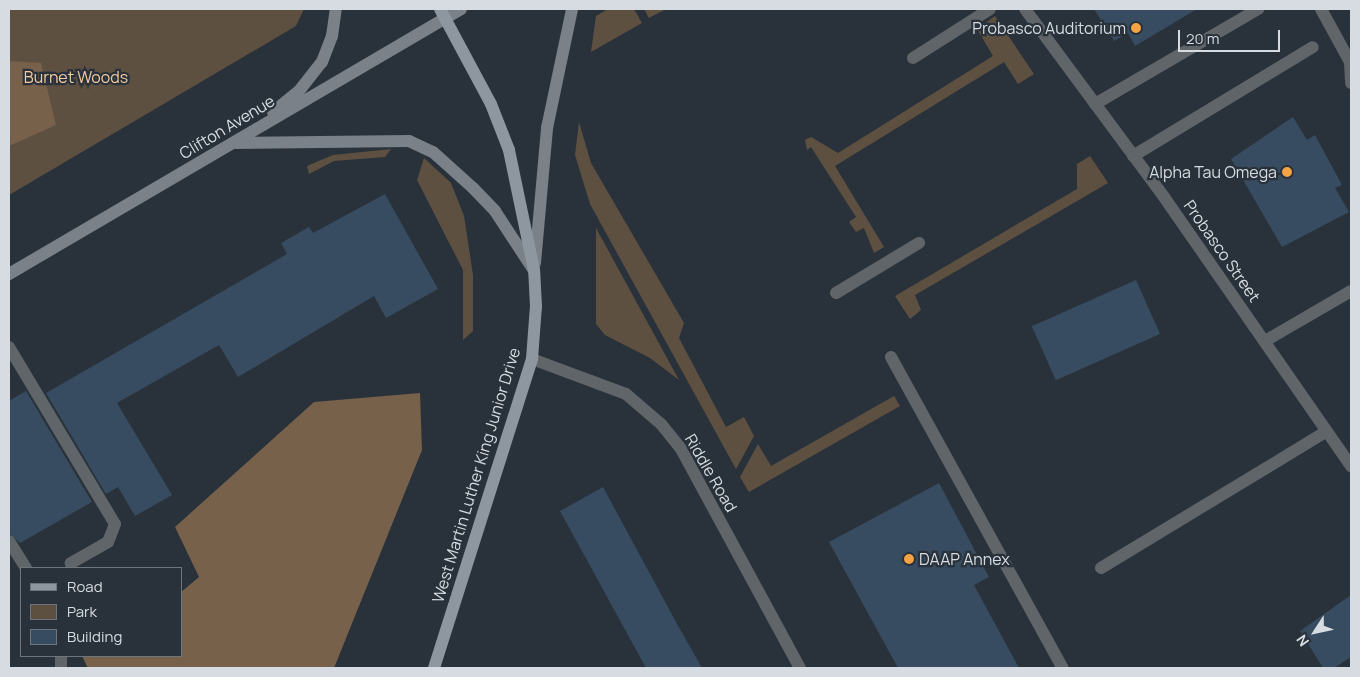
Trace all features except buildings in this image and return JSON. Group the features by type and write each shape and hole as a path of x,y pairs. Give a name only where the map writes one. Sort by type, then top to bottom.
{"main road":[{"path":"233,143 299,91 322,62 332,36 336,9"},
{"name":"Clifton Avenue","path":"9,274 233,143 442,13 461,9"},
{"path":"534,270 547,128 572,9"},
{"name":"West Martin Luther King Junior Drive","path":"434,668 532,359 534,270 509,150 491,104 442,13"},
{"path":"233,143 409,141 433,152 473,188 500,217 534,270"}],"street":[{"path":"913,58 990,9"},
{"name":"Probasco Street","path":"1026,9 1265,341 1351,466"},
{"path":"1095,104 1258,9"},
{"path":"1321,9 1350,62 1351,83"},
{"path":"1133,156 1313,47"},
{"path":"836,293 919,243"},
{"path":"1265,341 1351,291"},
{"path":"9,347 114,524 108,542 71,563"},
{"path":"891,357 1063,668"},
{"name":"Riddle Road","path":"532,359 626,394 661,424 681,449 800,668"},
{"path":"1101,568 1328,431"},
{"path":"9,541 25,567"}],"green space":[{"name":"Burnet Woods","path":"9,9 304,9 296,26 9,195"},
{"path":"608,9 634,9 642,23 591,52 596,16"},
{"path":"644,9 666,9 649,18"},
{"path":"995,16 1034,74 1018,84 1004,62 835,166 884,247 874,253 864,228 856,232 849,222 856,217 811,147 807,150 805,140 811,137 838,153 993,56 977,29"},
{"path":"579,122 591,163 684,323 679,338 726,427 744,417 754,436 736,469 590,204 575,155"},
{"path":"391,149 385,157 334,161 309,174 307,166 333,155"},
{"path":"1090,156 1108,183 915,295 921,310 910,319 895,296 1077,189 1077,164"},
{"path":"424,158 451,183 464,216 473,275 473,331 463,340 463,270 417,180"},
{"path":"596,228 679,380 650,358 605,335 596,324"},
{"path":"894,396 900,406 749,492 740,477 758,444 771,466"}],"shaded area":[{"path":"9,61 41,63 56,125 9,146"},
{"path":"420,393 422,450 334,668 88,668 82,657 182,657 182,591 199,577 175,527 314,402"}],"place":[{"name":"Probasco Auditorium","path":"1136,28"},
{"name":"Alpha Tau Omega","path":"1287,172"},
{"name":"DAAP Annex","path":"909,559"}]}
